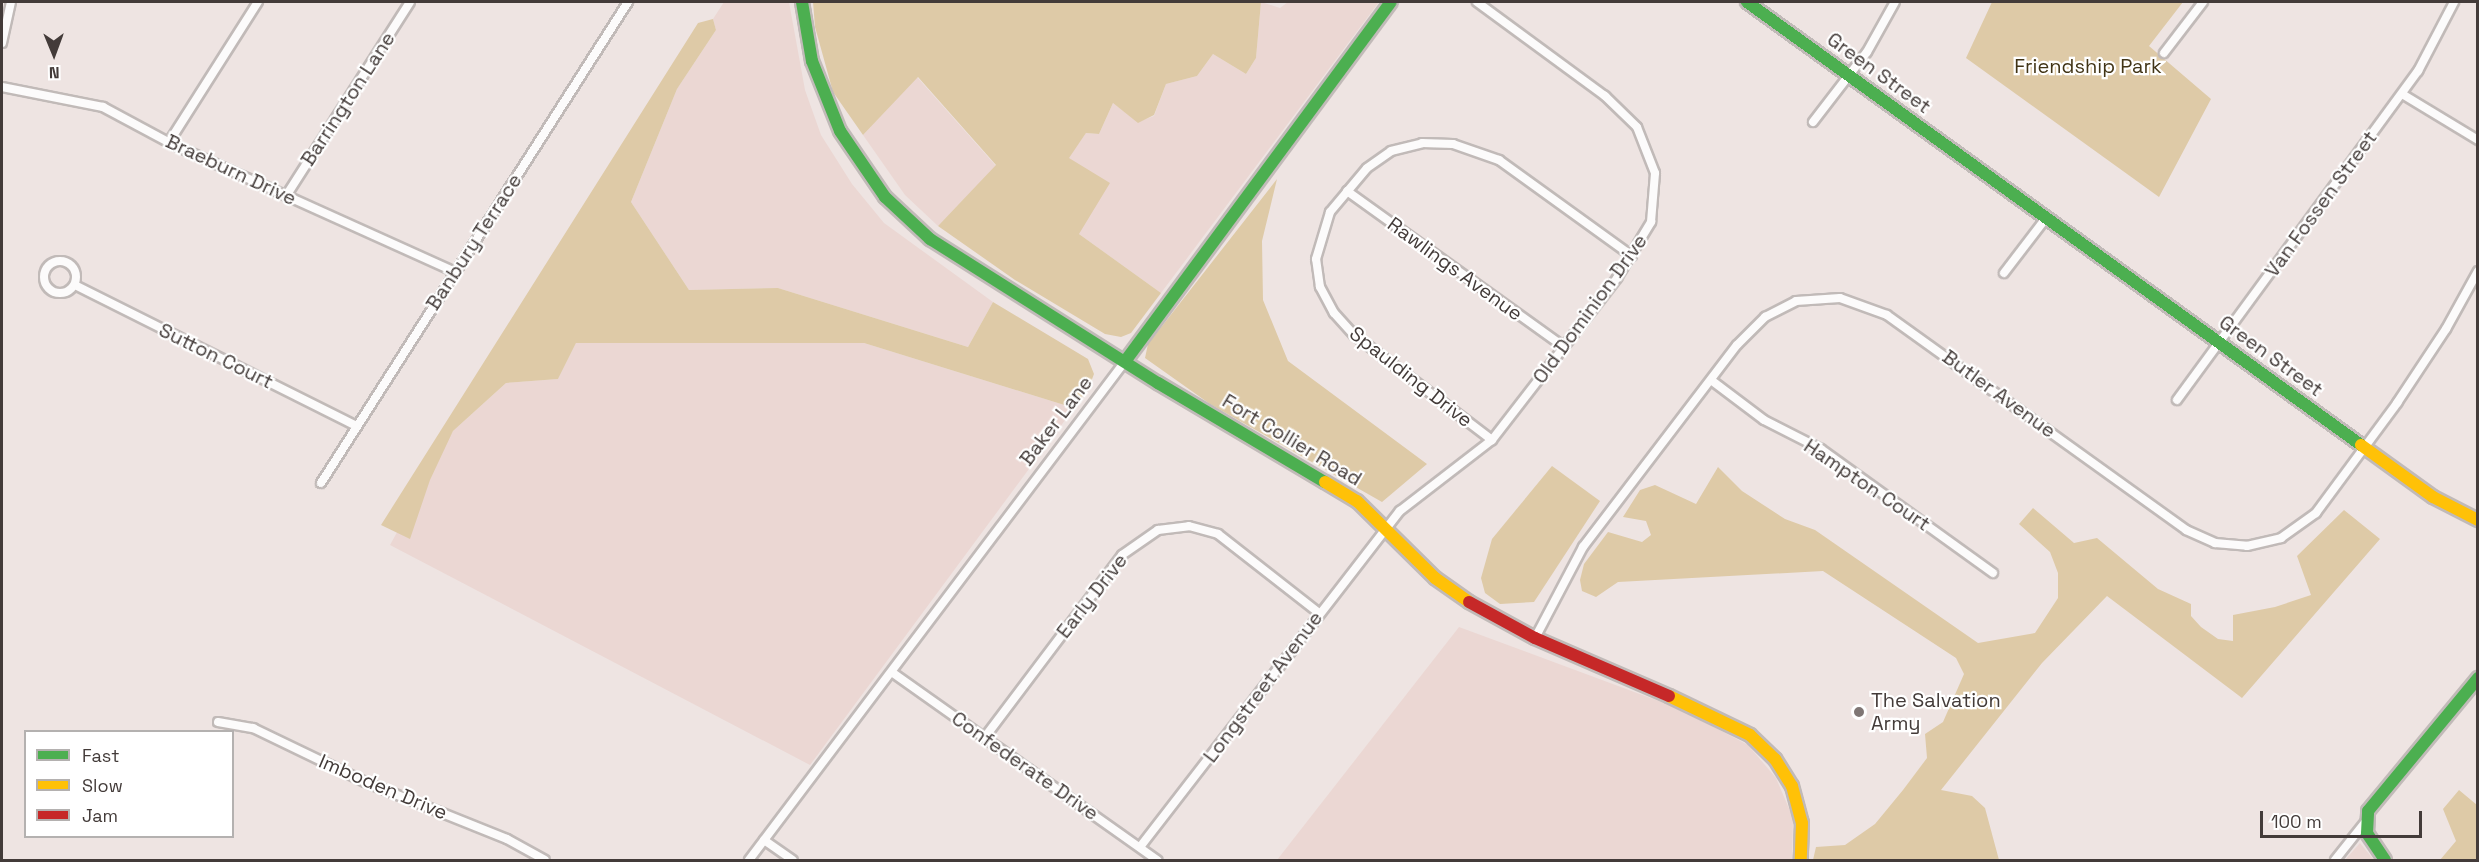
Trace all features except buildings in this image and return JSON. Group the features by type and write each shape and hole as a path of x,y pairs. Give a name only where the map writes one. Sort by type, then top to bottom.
{"street":[{"path":"2,42 11,2"},
{"path":"168,142 258,2"},
{"name":"Barrington Lane","path":"286,196 410,2"},
{"name":"Banbury Terrace","path":"321,483 628,2"},
{"name":"Fort Collier Road","path":"802,2 809,49 827,105 851,150 885,197 945,251 1339,489 1387,527 1428,571 1454,593 1534,638 1700,709 1763,746 1785,774 1799,806 1803,841 1801,861"},
{"name":"Baker Lane","path":"749,861 893,673 1391,2"},
{"name":"Old Dominion Drive","path":"1387,527 1417,495 1474,458 1492,440 1632,256 1651,222 1656,189 1651,157 1637,128 1605,96 1478,2"},
{"name":"Green Street","path":"1748,2 2450,508 2478,520"},
{"path":"1813,122 1850,75 1895,2"},
{"path":"2164,53 2203,2"},
{"name":"Van Fossen Street","path":"2176,400 2402,94 2434,44 2454,2"},
{"name":"Braeburn Drive","path":"2,87 103,107 168,142 455,272"},
{"path":"2402,94 2478,140"},
{"name":"Spaulding Drive","path":"1492,440 1354,335 1327,302 1317,275 1318,244 1330,212 1367,168 1391,151 1422,143 1453,144 1499,160 1632,256"},
{"name":"Rawlings Avenue","path":"1347,191 1564,347"},
{"path":"2004,273 2046,218"},
{"name":"Butler Avenue","path":"1534,638 1583,547 1751,329 1780,308 1813,298 1856,301 1887,315 2186,530 2231,546 2262,544 2307,522 2366,448 2446,328 2478,271"},
{"name":"Sutton Court","path":"75,285 357,426"},
{"name":"Hampton Court","path":"1711,380 1764,420 1821,449 1993,573"},
{"name":"Early Drive","path":"985,737 1122,555 1158,530 1189,526 1218,534 1319,613"},
{"name":"Longstreet Avenue","path":"1140,847 1387,527"},
{"name":"Confederate Drive","path":"893,673 1157,861"},
{"path":"2335,861 2366,822 2373,802 2478,678"},
{"name":"Imboden Drive","path":"218,722 253,728 365,782 507,839 545,861"},
{"path":"2366,822 2371,842 2385,861"},
{"path":"764,840 792,861"}],"shaded area":[{"path":"724,2 789,2 805,90 821,135 852,184 884,223 993,302 968,347 778,288 689,290 631,202 677,89 716,30 713,19"},
{"path":"1261,2 1280,8 1288,2 1379,2 1161,293 1079,234 1068,158 1086,133 1099,134 1113,103 1138,122 1154,116 1166,84 1197,76 1213,54 1246,74 1256,58"},
{"path":"917,77 996,166 938,226 905,195 863,135"},
{"path":"576,343 864,343 1074,408 810,765 390,545 453,431 506,383 558,379"},
{"path":"1459,627 1680,709 1748,745 1776,778 1793,818 1792,860 1277,860"},
{"path":"2360,843 2374,860 2345,860"}],"green space":[{"path":"813,2 1261,2 1256,58 1246,74 1213,54 1197,76 1166,84 1154,115 1138,123 1113,103 1099,134 1086,133 1069,158 1110,183 1079,234 1161,293 1131,333 1121,337 1105,334 1015,280 938,226 996,165 918,77 863,135 833,92 815,27"},
{"name":"Friendship Park","path":"1992,2 2183,2 2149,46 2211,99 2159,197 1966,58"},
{"path":"713,19 716,30 677,89 631,202 689,290 778,288 968,347 993,302 1088,359 1094,374 1089,387 1074,408 864,343 576,343 558,379 506,383 453,431 430,480 410,539 381,525 698,23"},
{"path":"1277,179 1262,241 1263,300 1288,361 1427,464 1382,502 1210,404 1145,358 1148,344"},
{"path":"1552,466 1600,501 1534,602 1500,604 1485,593 1481,578 1492,539"},
{"path":"1718,467 1742,491 1785,519 1815,530 1978,643 2035,633 2058,598 2058,573 2050,552 2019,524 2033,508 2074,543 2097,538 2158,589 2191,604 2191,616 2201,627 2218,639 2233,641 2233,615 2275,607 2311,595 2297,556 2344,510 2380,539 2242,698 2107,596 2042,663 1941,790 1972,796 1985,808 1999,860 1813,860 1816,847 1845,845 1875,824 1903,790 1927,758 1925,734 1943,722 1964,674 1956,658 1823,571 1618,582 1596,597 1582,591 1580,580 1584,564 1608,532 1642,542 1651,535 1646,521 1623,517 1640,490 1655,485 1696,504"},
{"path":"2459,790 2477,805 2477,860 2440,860 2456,841 2443,809"}],"traffic: fast":[{"path":"802,2 812,61 840,131 885,197 930,239 1158,383 1325,482"},
{"path":"1126,360 1391,2"},
{"path":"1747,2 2361,445"},
{"path":"2385,860 2367,833 2368,811 2478,678"}],"traffic: slow":[{"path":"2361,445 2433,497 2478,520"},
{"path":"1325,482 1357,501 1435,578 1469,602"},
{"path":"1669,696 1750,735 1775,759 1792,786 1802,823 1801,860"}],"traffic: jam":[{"path":"1469,602 1535,638 1669,696"}],"place":[{"name":"The Salvation Army","path":"1859,712"}]}
